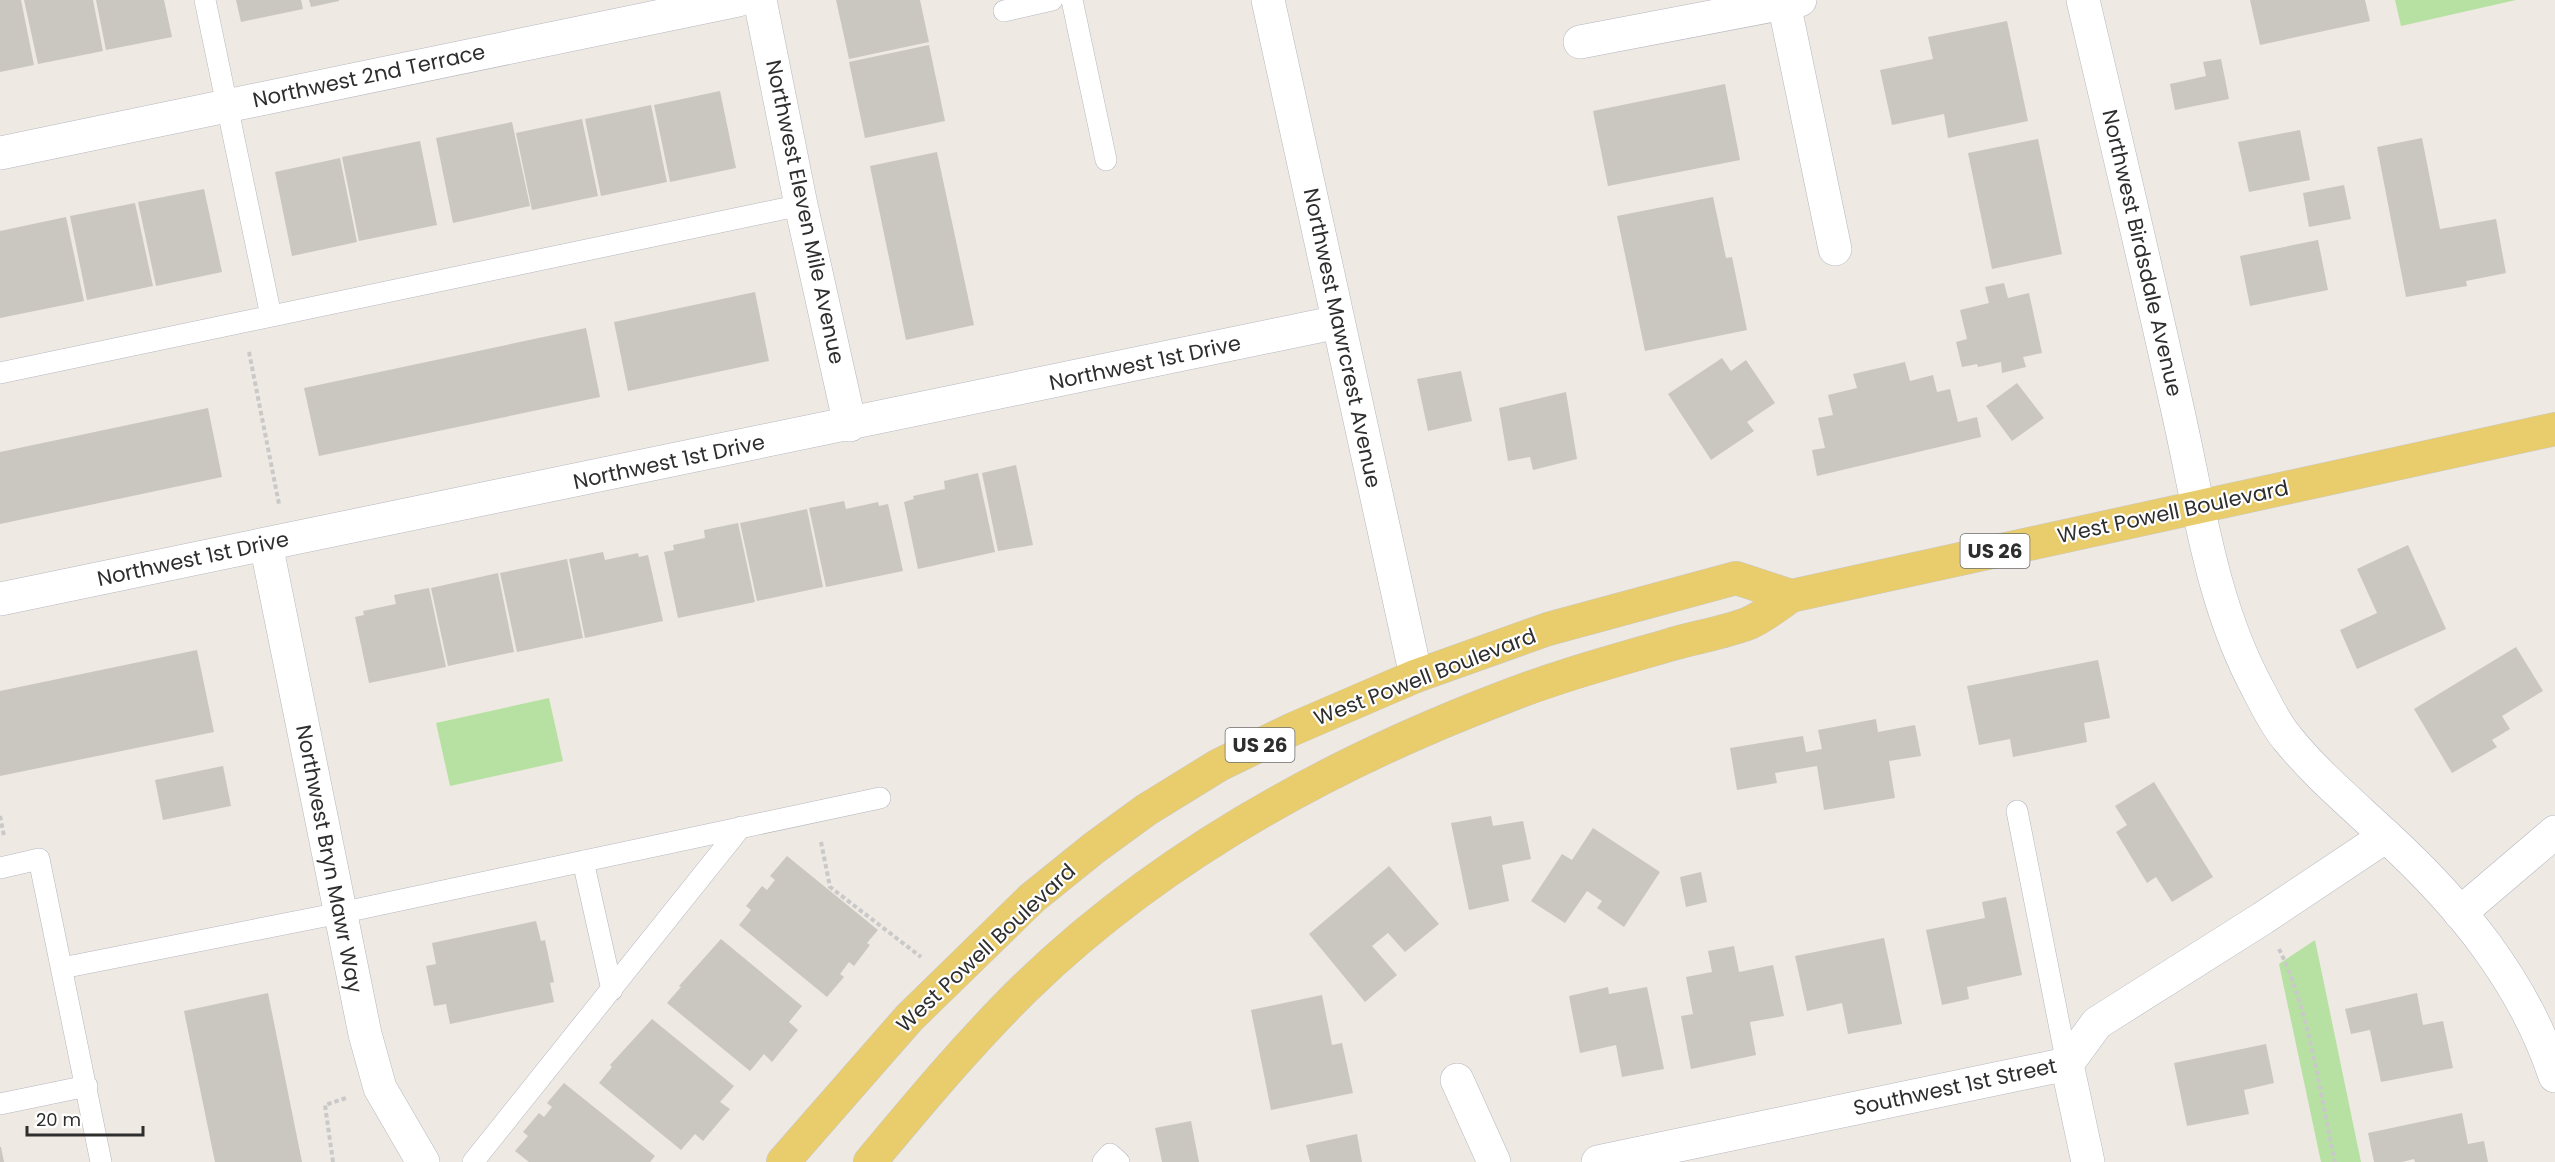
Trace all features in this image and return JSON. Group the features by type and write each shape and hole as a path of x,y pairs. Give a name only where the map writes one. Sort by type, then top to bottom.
{"main road":[{"name":"West Powell Boulevard","path":"870,1162 972,1042 1026,987 1091,929 1161,875 1234,826 1350,763 1430,727 1508,695 1667,645 1750,622 1791,596 2555,429"},
{"name":"West Powell Boulevard","path":"783,1162 909,1018 948,977 1032,898 1146,810 1219,765 1293,729 1416,676 1548,629 1736,578 1791,596"}],"street":[{"name":"Northwest 2nd Terrace","path":"0,153 738,0"},
{"name":"Northwest Eleven Mile Avenue","path":"760,0 801,205 850,425"},
{"name":"Northwest Mawrcrest Avenue","path":"1268,0 1416,676"},
{"name":"Northwest Birdsdale Avenue","path":"2084,0 2144,257 2198,506 2225,614 2243,660 2285,736 2320,775 2429,877 2494,955 2518,992 2555,1076"},
{"path":"1580,42 1792,2 1835,249"},
{"name":"Northwest 1st Drive","path":"0,599 850,425 1338,322"},
{"name":"Northwest Bryn Mawr Way","path":"276,542 340,913 365,1034 380,1088 423,1162"},
{"path":"2460,913 2555,832"},
{"name":"Southwest 1st Street","path":"1598,1162 2067,1064 2097,1023 2263,918 2386,836"},
{"path":"2067,1064 2088,1162"},
{"path":"1457,1080 1494,1162"}],"lane":[{"path":"205,0 271,316"},
{"path":"1004,11 1052,0"},
{"path":"1072,0 1106,160"},
{"path":"0,373 801,205"},
{"path":"62,968 340,913 880,798"},
{"path":"2017,811 2067,1064"},
{"path":"473,1162 741,827"},
{"path":"0,868 39,859 101,1162"},
{"path":"583,861 612,990"},
{"path":"0,1104 87,1086"},
{"path":"1103,1162 1110,1154 1119,1162"}],"path":[{"path":"243,322 276,542"},
{"path":"814,812 830,887 948,977"},
{"path":"2263,918 2291,974 2301,1006 2335,1162"},
{"path":"333,1162 325,1105 380,1088"}],"green space":[{"path":"2395,0 2516,0 2401,26"},
{"path":"549,698 563,761 450,786 436,723"},
{"path":"2315,940 2361,1162 2321,1162 2279,964"}],"building":[{"path":"0,0 21,0 34,65 0,72"},
{"path":"24,0 93,0 103,51 38,64"},
{"path":"96,0 164,0 172,37 106,50"},
{"path":"236,0 301,0 303,9 241,22"},
{"path":"309,0 339,0 339,1 311,7"},
{"path":"836,0 920,0 929,42 849,59"},
{"path":"2250,0 2365,0 2370,21 2260,45"},
{"path":"2007,21 2028,121 1948,138 1944,114 1892,125 1880,70 1933,59 1928,37"},
{"path":"929,45 945,121 865,138 849,62"},
{"path":"2221,59 2229,99 2175,110 2170,84 2206,76 2203,62"},
{"path":"1725,84 1740,160 1608,186 1593,111"},
{"path":"720,91 736,168 670,182 654,105"},
{"path":"651,105 667,182 601,196 585,119"},
{"path":"582,119 598,196 532,210 516,133"},
{"path":"512,122 530,206 453,223 436,138"},
{"path":"2300,130 2310,180 2249,192 2238,142"},
{"path":"2422,138 2440,229 2496,219 2506,273 2466,281 2467,286 2406,297 2377,147"},
{"path":"2038,139 2062,254 1992,269 1968,153"},
{"path":"420,141 437,225 359,241 342,157"},
{"path":"937,152 974,325 906,340 870,166"},
{"path":"340,158 357,242 292,256 275,172"},
{"path":"2344,185 2351,219 2309,227 2303,193"},
{"path":"204,189 222,272 156,286 138,202"},
{"path":"1713,197 1726,258 1732,257 1747,330 1645,351 1617,216"},
{"path":"135,203 153,286 87,300 70,216"},
{"path":"66,217 84,301 0,318 0,231"},
{"path":"2318,240 2328,290 2250,306 2240,256"},
{"path":"2004,283 2008,298 2029,293 2042,353 2023,357 2026,367 2002,373 2001,362 1978,367 1977,364 1962,367 1956,342 1967,339 1960,310 1989,303 1985,287"},
{"path":"755,292 769,361 628,391 614,322"},
{"path":"586,328 600,397 319,456 304,388"},
{"path":"1722,358 1731,371 1746,360 1775,403 1747,422 1754,431 1711,460 1668,394"},
{"path":"1905,362 1910,381 1933,375 1937,392 1950,389 1958,422 1977,417 1981,437 1817,476 1812,450 1825,448 1818,418 1833,415 1828,395 1857,388 1853,374"},
{"path":"1461,371 1472,421 1428,431 1417,379"},
{"path":"2017,383 2044,418 2012,441 1986,406"},
{"path":"1566,392 1577,459 1533,470 1530,457 1508,461 1499,408"},
{"path":"208,408 222,477 0,524 0,452"},
{"path":"1016,465 1033,545 998,551 982,473"},
{"path":"978,473 995,552 918,569 904,502 914,499 913,496 945,489 944,481"},
{"path":"844,501 846,509 878,502 879,506 888,504 903,571 826,587 809,508"},
{"path":"807,509 823,587 757,601 740,523"},
{"path":"738,523 755,602 678,618 664,552 674,550 673,545 705,538 704,530"},
{"path":"2408,545 2446,629 2357,669 2340,630 2377,613 2357,569"},
{"path":"603,552 605,560 638,553 639,557 648,555 663,621 585,638 569,559"},
{"path":"567,559 583,638 517,652 500,573"},
{"path":"498,573 514,652 448,666 431,588"},
{"path":"429,588 446,667 369,683 355,617 364,615 363,611 396,604 394,595"},
{"path":"2516,647 2543,691 2502,716 2510,729 2492,740 2497,747 2452,773 2414,709"},
{"path":"197,650 214,732 0,776 0,691"},
{"path":"2098,660 2110,718 2084,723 2087,742 2013,757 2010,739 1979,745 1967,686"},
{"path":"1876,719 1878,732 1915,725 1921,756 1889,761 1895,798 1824,810 1817,766 1775,773 1777,783 1737,790 1730,748 1803,736 1806,752 1822,749 1818,730"},
{"path":"223,766 231,806 163,820 155,780"},
{"path":"2154,782 2213,877 2172,902 2156,877 2147,883 2116,832 2127,825 2115,806"},
{"path":"1491,816 1493,826 1523,821 1531,859 1502,865 1509,901 1469,910 1451,823"},
{"path":"1593,828 1660,872 1624,927 1597,908 1602,901 1587,891 1565,923 1531,901 1562,854 1572,860"},
{"path":"787,856 878,930 867,943 870,945 854,966 849,962 840,974 844,977 827,997 739,925 751,910 746,906 762,886 767,890 775,880 770,876"},
{"path":"1389,866 1439,924 1405,952 1388,933 1372,946 1397,975 1365,1002 1309,934"},
{"path":"1701,872 1707,902 1686,907 1680,877"},
{"path":"2006,897 2022,975 1967,987 1969,999 1942,1005 1926,930 1985,918 1982,902"},
{"path":"536,921 541,941 545,940 554,982 550,983 554,1002 450,1024 446,1004 434,1006 426,966 436,964 432,943"},
{"path":"1884,938 1902,1024 1848,1034 1842,1003 1807,1011 1795,956"},
{"path":"721,939 802,1006 789,1022 798,1030 772,1062 764,1054 750,1071 667,1003"},
{"path":"1734,946 1739,972 1773,965 1784,1016 1750,1022 1756,1055 1691,1069 1681,1016 1693,1014 1686,977 1712,972 1708,951"},
{"path":"1608,987 1609,994 1647,987 1664,1069 1622,1077 1616,1045 1580,1053 1569,996"},
{"path":"268,993 302,1162 215,1162 184,1011"},
{"path":"2417,993 2423,1025 2443,1021 2453,1068 2381,1082 2370,1030 2351,1034 2345,1009"},
{"path":"1322,995 1332,1045 1342,1043 1353,1093 1271,1110 1251,1010"},
{"path":"652,1019 734,1086 720,1102 730,1109 703,1141 695,1134 681,1150 599,1083 612,1067 610,1065"},
{"path":"2266,1044 2274,1083 2244,1090 2249,1114 2187,1126 2174,1063"},
{"path":"564,1083 655,1156 650,1162 529,1162 515,1151 528,1136 523,1132 539,1113 544,1117 552,1107 547,1103"},
{"path":"2462,1113 2468,1144 2484,1141 2488,1162 2415,1162 2414,1159 2402,1162 2374,1162 2368,1133"},
{"path":"1191,1121 1199,1162 1162,1162 1155,1128"},
{"path":"1357,1134 1362,1162 1310,1162 1306,1145"},
{"path":"1,1147 4,1162 0,1162"}]}
